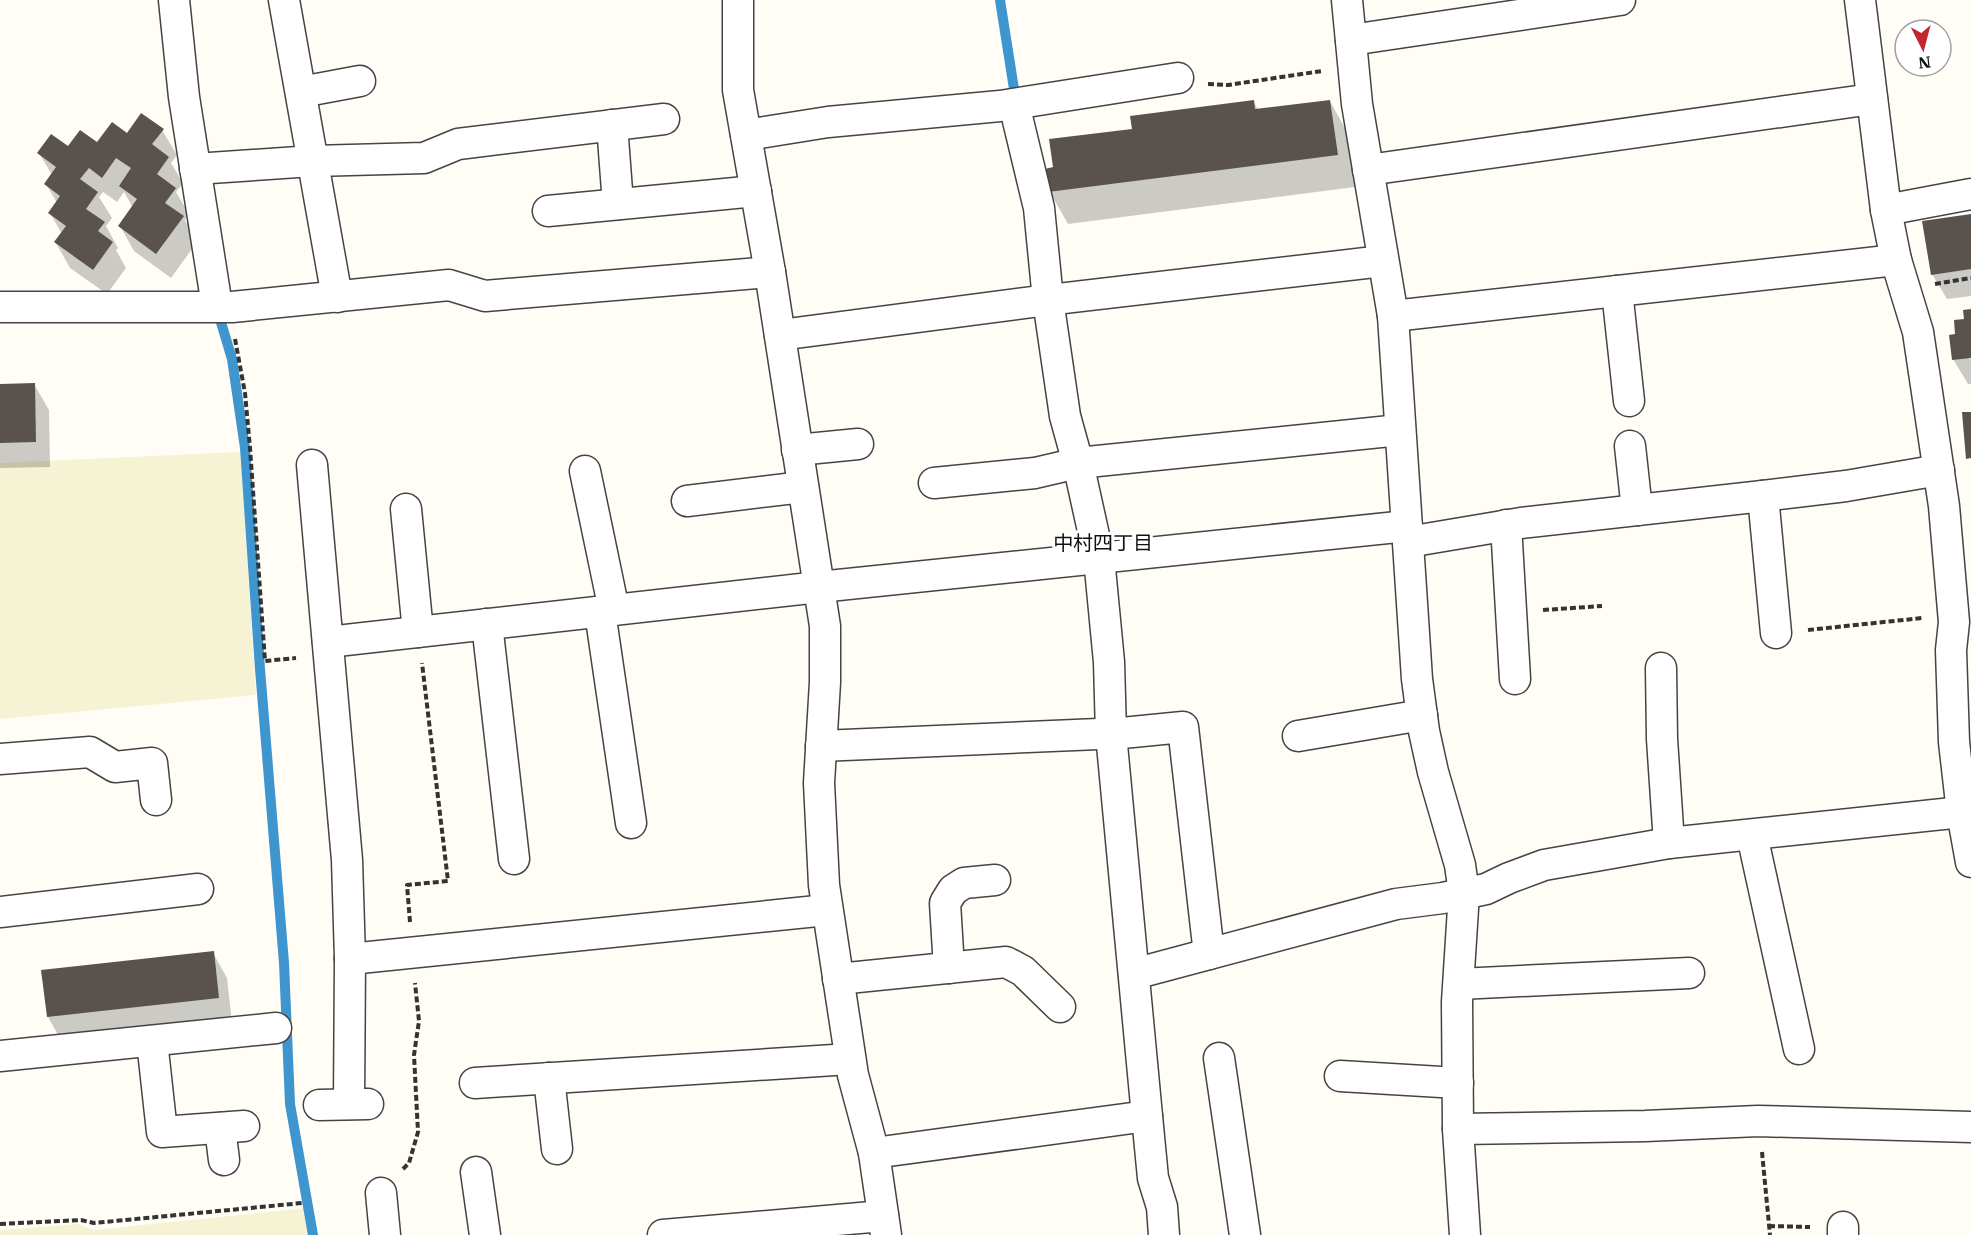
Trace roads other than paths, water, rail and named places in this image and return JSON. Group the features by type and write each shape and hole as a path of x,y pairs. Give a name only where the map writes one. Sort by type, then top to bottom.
{"street":[{"path":"174,0 184,97 195,169 222,306"},
{"path":"284,0 338,297"},
{"path":"663,1235 885,1226 874,1153 850,1059 824,885 819,783 825,682 825,626 770,272 738,90 738,0"},
{"path":"1347,0 1357,104 1392,316 1417,679 1433,772 1460,865 1464,893 1459,984 1458,1129 1465,1235"},
{"path":"1352,53 1620,0"},
{"path":"1860,0 1886,210 1896,260 1918,332 1959,619 1951,650 1963,741 1962,812 1971,862"},
{"path":"746,135 828,122 1014,104 1178,78"},
{"path":"301,93 360,81"},
{"path":"1368,170 1872,99"},
{"path":"1014,104 1039,208 1048,300 1065,417 1078,463 1099,558 1109,662 1111,734 1147,1116 1153,1178 1162,1207 1164,1235"},
{"path":"195,169 313,161 424,158 458,144 664,119"},
{"path":"612,125 618,204"},
{"path":"548,211 756,190"},
{"path":"1886,210 1971,194"},
{"path":"1392,316 1896,260"},
{"path":"780,334 1383,261"},
{"path":"0,307 222,306 449,285 485,296 770,272"},
{"path":"1617,291 1629,401"},
{"path":"934,483 1035,473 1078,463 1400,430"},
{"path":"797,450 858,444"},
{"path":"1630,446 1637,510"},
{"path":"312,465 347,860 350,958 359,1104 319,1105"},
{"path":"585,471 607,611 631,823"},
{"path":"329,648 418,632 819,587 1099,558 1506,525 1846,486 1939,471"},
{"path":"687,501 803,487"},
{"path":"1763,496 1776,633"},
{"path":"406,509 418,632"},
{"path":"1506,525 1515,679"},
{"path":"487,624 514,859"},
{"path":"1662,668 1662,739 1669,843"},
{"path":"1298,736 1422,715"},
{"path":"821,746 1111,734 1183,727 1209,954"},
{"path":"0,759 90,752 115,767 152,764 156,800"},
{"path":"1134,974 1396,904 1443,898 1486,889 1544,865 1669,843 1962,812"},
{"path":"1752,835 1799,1049"},
{"path":"949,968 945,903 953,890 964,883 994,880"},
{"path":"0,912 198,889"},
{"path":"350,958 827,910"},
{"path":"838,979 1006,962 1023,970 1060,1007"},
{"path":"1459,984 1689,974"},
{"path":"0,1056 276,1028"},
{"path":"152,1041 162,1132 232,1127 224,1160"},
{"path":"475,1083 850,1059"},
{"path":"1219,1059 1245,1235"},
{"path":"1340,1076 1458,1083"},
{"path":"549,1078 557,1149"},
{"path":"874,1153 1147,1116"},
{"path":"1458,1129 1645,1126 1758,1121 1971,1127"},
{"path":"476,1172 485,1235"},
{"path":"381,1193 385,1235"}],"waterway":[{"path":"1000,0 1014,89"},
{"path":"220,319 232,359 245,448 284,963 290,1104 313,1235"}],"district":[{"name":"中村四丁目","path":"1103,542"}]}
